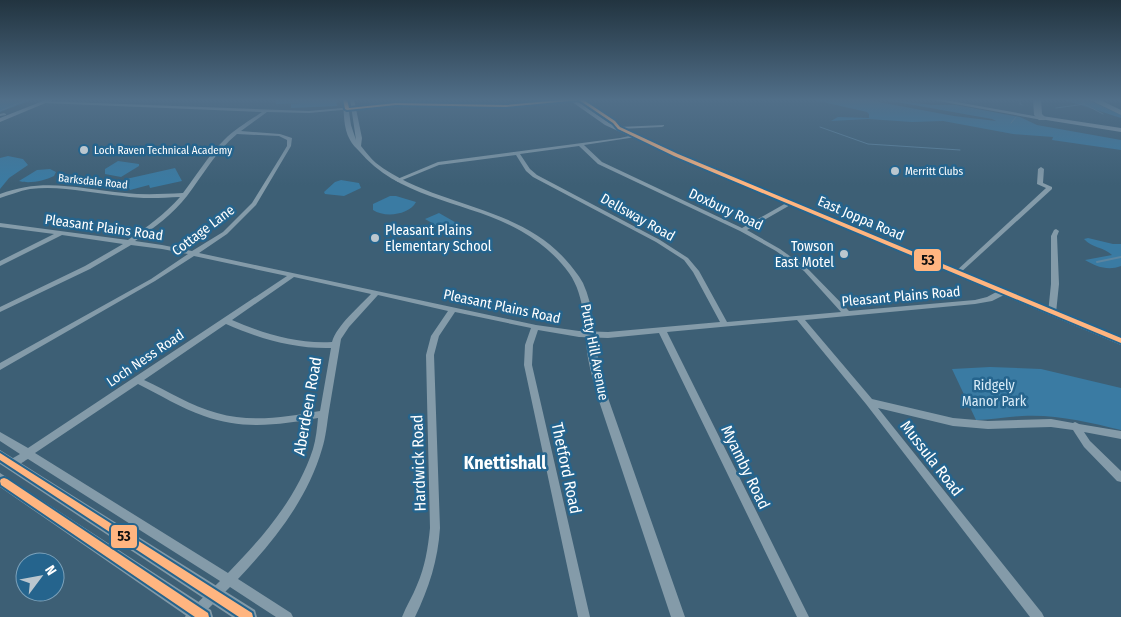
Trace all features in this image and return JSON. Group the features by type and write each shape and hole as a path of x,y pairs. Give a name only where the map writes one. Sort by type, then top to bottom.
{"main road":[{"name":"East Joppa Road","path":"619,128 679,157 1121,341"},
{"path":"1106,128 1121,130"},
{"path":"4,464 248,617"},
{"path":"0,480 197,615"}],"street":[{"path":"0,310 89,265 129,242 163,218 185,195 218,150 242,128"},
{"name":"Putty Hill Avenue","path":"356,128 359,138 358,145 373,164 398,180 520,227 545,244 563,261 579,285 586,304 602,395 678,617"},
{"name":"Cottage Lane","path":"0,367 195,254 225,233 249,211 289,146 290,139 284,135 236,132"},
{"path":"398,180 438,164 634,136"},
{"name":"Doxbury Road","path":"581,145 600,163 772,245 806,270 847,314"},
{"name":"Dellsway Road","path":"517,153 528,170 535,176 623,222 686,259 696,271 725,325"},
{"path":"957,273 1050,188 1040,184 1041,169"},
{"name":"Barksdale Road","path":"0,196 21,188 38,185 140,196 185,195"},
{"path":"742,230 790,203"},
{"name":"Pleasant Plains Road","path":"0,225 129,242 195,254 536,327 591,335 800,319 975,302 989,300 1003,292"},
{"path":"1052,313 1055,284 1054,236 1056,231"},
{"path":"0,264 62,233"},
{"name":"Loch Ness Road","path":"4,464 27,454 293,274"},
{"name":"Aberdeen Road","path":"197,615 269,537 301,491 314,462 335,345 346,325 377,292"},
{"name":"Hardwick Road","path":"408,617 426,581 434,546 435,520 430,355 435,336 453,309"},
{"name":"Mussula Road","path":"800,319 869,402 1038,617"},
{"path":"225,320 256,334 310,345 335,345"},
{"name":"Thetford Road","path":"536,327 529,340 527,351 528,365 584,617"},
{"name":"Myamby Road","path":"662,330 803,617"},
{"path":"137,380 201,411 224,419 266,422 324,414"},
{"path":"869,402 966,424 1041,422 1121,435"},
{"path":"1074,426 1087,444 1121,478"},
{"path":"0,436 287,617"}],"green space":[{"path":"980,128 1053,128 1121,140 1121,150 1052,140 1053,137 1013,134"},
{"path":"8,156 23,159 28,165 9,178 0,189 0,158"},
{"path":"118,161 139,164 139,166 121,177 105,174 105,169"},
{"path":"175,168 182,181 150,188 149,185 130,190 126,179"},
{"path":"50,169 56,172 50,178 32,182 19,181 37,170"},
{"path":"341,180 359,183 361,188 344,196 325,194 324,192 335,182"},
{"path":"390,196 416,202 408,210 396,214 384,214 373,210 373,204"},
{"path":"439,213 460,225 446,231 425,219"},
{"path":"1088,238 1121,244 1121,266 1103,268 1085,260 1112,255 1084,239"},
{"name":"Ridgely Manor Park","path":"990,367 1041,369 1121,388 1121,430 1047,416 976,420 952,369"}],"waterway":[{"path":"822,128 868,144 960,150"},
{"path":"1097,262 1121,257"}],"transit line":[{"name":"53","path":"619,128 676,155 1121,341"},
{"name":"53","path":"0,456 248,617"},
{"name":"53","path":"4,482 204,617"}],"place":[{"name":"Loch Raven Technical Academy","path":"84,150"},
{"name":"Merritt Clubs","path":"895,171"},
{"name":"Pleasant Plains Elementary School","path":"375,238"},
{"name":"Towson East Motel","path":"844,254"}],"district":[{"name":"Knettishall","path":"505,463"}]}
